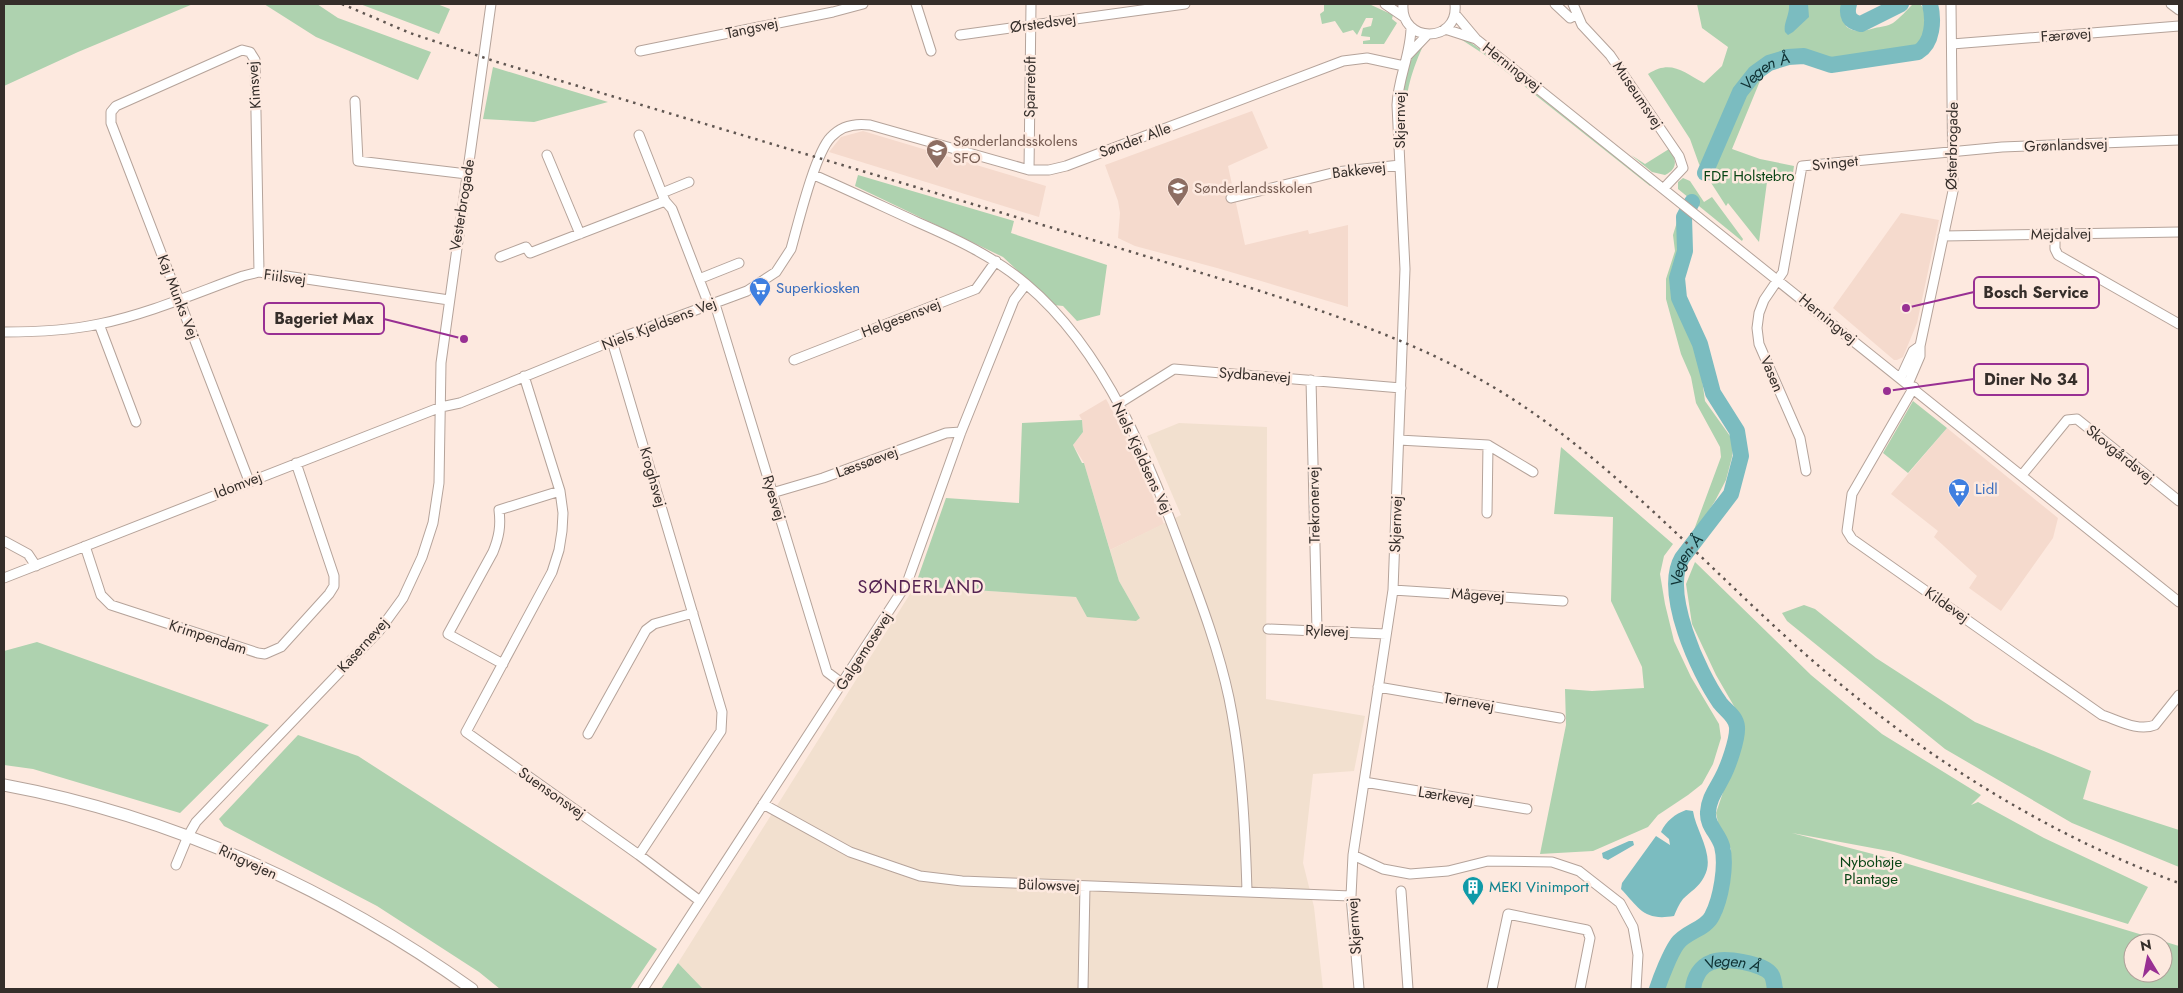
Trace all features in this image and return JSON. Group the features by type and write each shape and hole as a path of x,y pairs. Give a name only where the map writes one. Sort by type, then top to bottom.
{"main road":[{"name":"Ringvejen","path":"4,785 52,794 101,807 188,836 333,903 406,946 472,989"}],"street":[{"name":"Vesterbrogade","path":"441,407 441,363 448,300 491,4"},
{"name":"Tangsvej","path":"640,51 833,12 863,4"},
{"path":"916,4 931,51"},
{"name":"Sparretoft","path":"1029,170 1031,4"},
{"name":"Ørstedsvej","path":"960,36 1031,24 1185,4"},
{"path":"1384,4 1402,11 1411,27 1424,35 1443,30 1455,16 1455,4"},
{"path":"1555,4 1570,18 1576,15"},
{"name":"Museumsvej","path":"1573,4 1576,15 1588,33 1610,55 1679,156 1683,168 1664,188"},
{"name":"Østerbrogade","path":"1911,386 1920,356 1920,346 1953,191 1951,4"},
{"path":"2171,4 2179,10"},
{"name":"Herningvej","path":"1455,16 1476,39 1778,278 2179,602"},
{"name":"Færøvej","path":"1952,44 2179,26"},
{"name":"Skjernvej","path":"1359,989 1351,896 1353,855 1393,590 1405,268 1398,96 1411,27"},
{"name":"Herningvej","path":"1443,30 1476,39"},
{"name":"Skjernvej","path":"1405,62 1424,35"},
{"name":"Kimsvej","path":"111,112 116,106 242,50 250,52 255,60 260,272"},
{"name":"Sønder Alle","path":"819,158 831,136 849,125 859,124 870,125 1029,170 1049,170 1066,166 1350,59 1367,58 1405,62"},
{"path":"355,102 358,160 467,174"},
{"name":"Kaj Munks Vej","path":"111,112 111,123 249,481"},
{"name":"Ryesvej","path":"639,135 663,197 672,209 699,279 712,304 827,672 844,684"},
{"name":"Grønlandsvej","path":"1953,151 2002,147 2179,140"},
{"name":"Svinget","path":"1778,278 1783,272 1786,262 1802,166 1953,151"},
{"path":"547,155 580,234"},
{"name":"Niels Kjeldsens Vej","path":"441,407 460,403 612,341 747,291 763,282 776,272 791,249 819,158"},
{"name":"Bakkevej","path":"1231,198 1336,172 1400,165"},
{"name":"Niels Kjeldsens Vej","path":"814,175 966,244 996,261 1026,284 1076,337 1118,404 1157,483 1206,616 1229,697 1244,794 1247,891"},
{"path":"500,257 526,247 530,253 580,234 663,197 689,182"},
{"name":"Mejdalvej","path":"1943,236 2179,232"},
{"path":"2056,234 2054,248 2058,255 2179,324"},
{"name":"Helgesensvej","path":"794,360 976,289 996,261"},
{"path":"699,279 739,263"},
{"name":"Fiilsvej","path":"4,332 52,331 98,324 140,313 260,272 448,300"},
{"name":"Vasen","path":"1778,278 1764,300 1759,313 1759,344 1800,438 1806,471"},
{"name":"Galgemosevej","path":"643,989 763,804 844,684 907,583 961,432 1014,300 1026,284"},
{"path":"98,324 136,422"},
{"name":"Kroghsvej","path":"612,341 722,712 721,731 639,855"},
{"name":"Østerbrogade","path":"1900,377 1913,351 1920,346"},
{"name":"Sydbanevej","path":"1118,404 1174,369 1401,388"},
{"name":"Suensonsvej","path":"524,376 560,491 563,513 559,550 552,572 466,732 639,855 700,901"},
{"name":"Trekronervej","path":"1311,380 1317,630"},
{"name":"Kildevej","path":"1911,386 1852,494 1847,531 1852,539 2102,714 2141,729 2149,728 2155,726 2179,695"},
{"name":"Idomvej","path":"4,578 441,407"},
{"name":"Kasernevej","path":"176,865 196,822 379,632 403,598 422,557 433,523 439,484 441,407"},
{"name":"Skovgårdsvej","path":"2022,475 2067,420 2077,419 2179,501"},
{"name":"Læssøevej","path":"772,493 823,478 946,433 961,432"},
{"path":"1399,440 1488,444 1533,472"},
{"path":"1486,513 1488,444"},
{"name":"Krimpendam","path":"85,546 101,595 111,605 258,653 272,652 281,647 334,586 334,576 296,463"},
{"path":"503,664 448,634 493,552 501,524 499,510 560,491"},
{"path":"4,541 28,554 36,566"},
{"name":"Mågevej","path":"1393,590 1563,601"},
{"path":"588,734 646,630 654,624 693,613"},
{"name":"Rylevej","path":"1268,629 1386,634"},
{"name":"Ternevej","path":"1378,686 1560,718"},
{"name":"Lærkevej","path":"1364,782 1528,809"},
{"name":"Bülowsvej","path":"763,804 850,852 920,876 962,881 1351,896"},
{"path":"1353,855 1383,869 1410,874 1448,871 1488,861 1552,862 1579,871 1620,903 1633,927 1638,955 1636,989"},
{"path":"1083,989 1085,886"},
{"path":"1401,891 1408,989"},
{"path":"1492,989 1508,914 1587,930 1590,938 1580,989"}],"shaded area":[{"name":"Sønderlandsskolen","path":"1252,111 1268,148 1228,166 1245,245 1308,230 1309,234 1348,225 1348,307 1135,246 1118,238 1120,213 1118,201 1105,165"},
{"name":"Sønderlandsskolens SFO","path":"863,131 1046,186 1039,217 829,152 841,137"},
{"path":"1901,213 1939,220 1917,323 1903,357 1894,360 1833,308"},
{"path":"1106,399 1132,446 1164,524 1110,550 1084,463 1073,445 1083,432 1082,420 1079,415"},
{"path":"1179,423 1267,427 1266,699 1365,716 1354,771 1313,774 1303,863 1314,907 1323,989 703,989 678,963 915,586 1076,597 1140,618 1119,581 1110,550 1181,515 1147,436"},
{"path":"1947,428 2058,518 2053,538 2001,611 1969,588 1977,576 1934,537 1938,531 1891,494"}],"green space":[{"path":"4,4 193,4 78,52 4,86"},
{"path":"264,4 317,4 338,18 431,52 418,80 316,37"},
{"path":"360,4 437,4 450,9 439,34"},
{"path":"1324,4 1369,4 1393,15 1392,19 1397,23 1384,44 1363,44 1363,41 1370,40 1370,37 1361,36 1363,28 1371,26 1373,18 1366,18 1357,35 1353,30 1343,33 1335,21 1322,24 1320,14 1324,11"},
{"name":"FDF Holstebro","path":"1697,4 1844,4 1843,20 1845,25 1859,31 1891,24 1913,4 1920,4 1924,9 1925,38 1916,47 1835,61 1787,53 1769,59 1732,149 1760,159 1794,166 1793,173 1767,182 1759,242 1728,203 1726,206 1699,164 1690,139 1648,74 1670,67 1683,71 1704,83 1722,66 1728,47 1702,28"},
{"path":"1459,38 1464,38 1477,47 1651,185 1485,55"},
{"path":"1421,44 1423,46 1408,90 1404,137 1403,101 1406,77 1414,54"},
{"path":"493,67 608,102 534,122 483,119"},
{"path":"1669,149 1674,156 1675,164 1672,170 1665,175 1652,172 1631,155 1645,164"},
{"path":"858,175 1014,221 1011,233 1107,265 1100,315 1077,321 1063,306 1054,305 1003,257 855,186"},
{"path":"1683,178 1690,181 1704,202 1712,197 1743,239 1742,241 1678,189 1678,182"},
{"path":"1680,212 1678,229 1681,242 1671,279 1674,302 1698,350 1705,401 1730,436 1733,444 1726,480 1691,538 1721,457 1720,447 1696,403 1691,377 1681,354 1666,299 1666,279 1675,251 1673,235"},
{"path":"1913,401 1947,428 1908,473 1883,453"},
{"path":"1082,420 1083,432 1073,445 1082,463 1084,463 1119,581 1140,618 1136,621 1087,617 1076,597 915,586 946,498 1019,503 1022,423"},
{"path":"1561,447 1673,544 1664,556 1660,574 1674,641 1691,677 1719,724 1721,738 1713,764 1702,784 1658,815 1648,827 1593,851 1540,854 1566,725 1565,689 1592,691 1644,688 1642,667 1611,601 1613,517 1554,514"},
{"name":"Nybohøje Plantage","path":"1695,562 1811,675 1882,734 1981,795 1971,805 1978,802 2044,838 2148,887 2128,924 1894,852 1792,833 1892,859 2136,933 2123,933 2123,983 2173,983 2173,944 2179,946 2179,989 1782,989 1776,970 1770,965 1727,955 1710,958 1694,972 1688,989 1663,989 1679,948 1715,924 1721,915 1731,849 1719,827 1716,813 1743,733 1743,726 1738,713 1716,675 1692,624 1686,584"},
{"path":"1804,605 1815,609 1876,658 1975,722 2091,771 2083,799 2179,830 2179,867 2072,823 1945,749 1787,621 1782,613"},
{"path":"37,642 269,725 180,813 33,769 4,765 4,651"},
{"path":"298,735 358,756 657,949 630,989 500,989 479,972 377,906 224,826 219,819"},
{"path":"678,963 703,989 661,989"},
{"path":"1735,966 1762,974 1766,978 1768,989 1696,989 1697,982 1708,968"}],"water":[{"path":"1789,4 1808,4 1809,17 1788,35 1785,29"},
{"path":"1686,810 1693,811 1707,852 1707,869 1700,884 1683,899 1674,916 1656,917 1649,915 1638,908 1621,889 1622,883 1656,836 1670,845 1669,839 1661,832 1671,818"},
{"path":"1633,841 1634,845 1608,860 1603,858 1602,853"}],"waterway":[{"name":"Vegen Å","path":"1849,4 1849,17 1854,22 1861,24 1901,4"},
{"name":"Vegen Å","path":"1705,173 1740,92 1755,73 1769,63 1788,57 1804,56 1831,65 1918,52 1927,43 1931,31 1932,17 1930,4"},
{"name":"Vegen Å","path":"1657,989 1677,944 1685,936 1709,920 1718,901 1722,882 1723,854 1720,841 1709,821 1708,812 1711,798 1730,760 1737,732 1735,720 1711,689 1693,652 1679,611 1676,591 1677,573 1682,558 1731,494 1741,456 1737,431 1713,393 1700,344 1679,298 1677,278 1685,251 1684,217 1692,202"},
{"name":"Vegen Å","path":"1693,989 1696,977 1704,966 1712,962 1725,960 1752,964 1767,970 1772,976 1775,989"}],"railway":[{"path":"342,4 410,33 497,62 1235,283 1355,323 1420,349 1481,380 1511,398 1592,458 1630,490 1813,661 1854,696 1941,760 1986,789 2080,841 2179,883"}],"place":[{"name":"Sønderlandsskolens SFO","path":"937,169"},
{"name":"Sønderlandsskolen","path":"1178,207"},
{"name":"Superkiosken","path":"760,307"},
{"name":"Bosch Service","path":"1906,308"},
{"name":"Bageriet Max","path":"464,339"},
{"name":"Diner No 34","path":"1887,391"},
{"name":"Lidl","path":"1959,508"},
{"name":"MEKI Vinimport","path":"1473,906"}],"district":[{"name":"SØNDERLAND","path":"921,587"}]}
